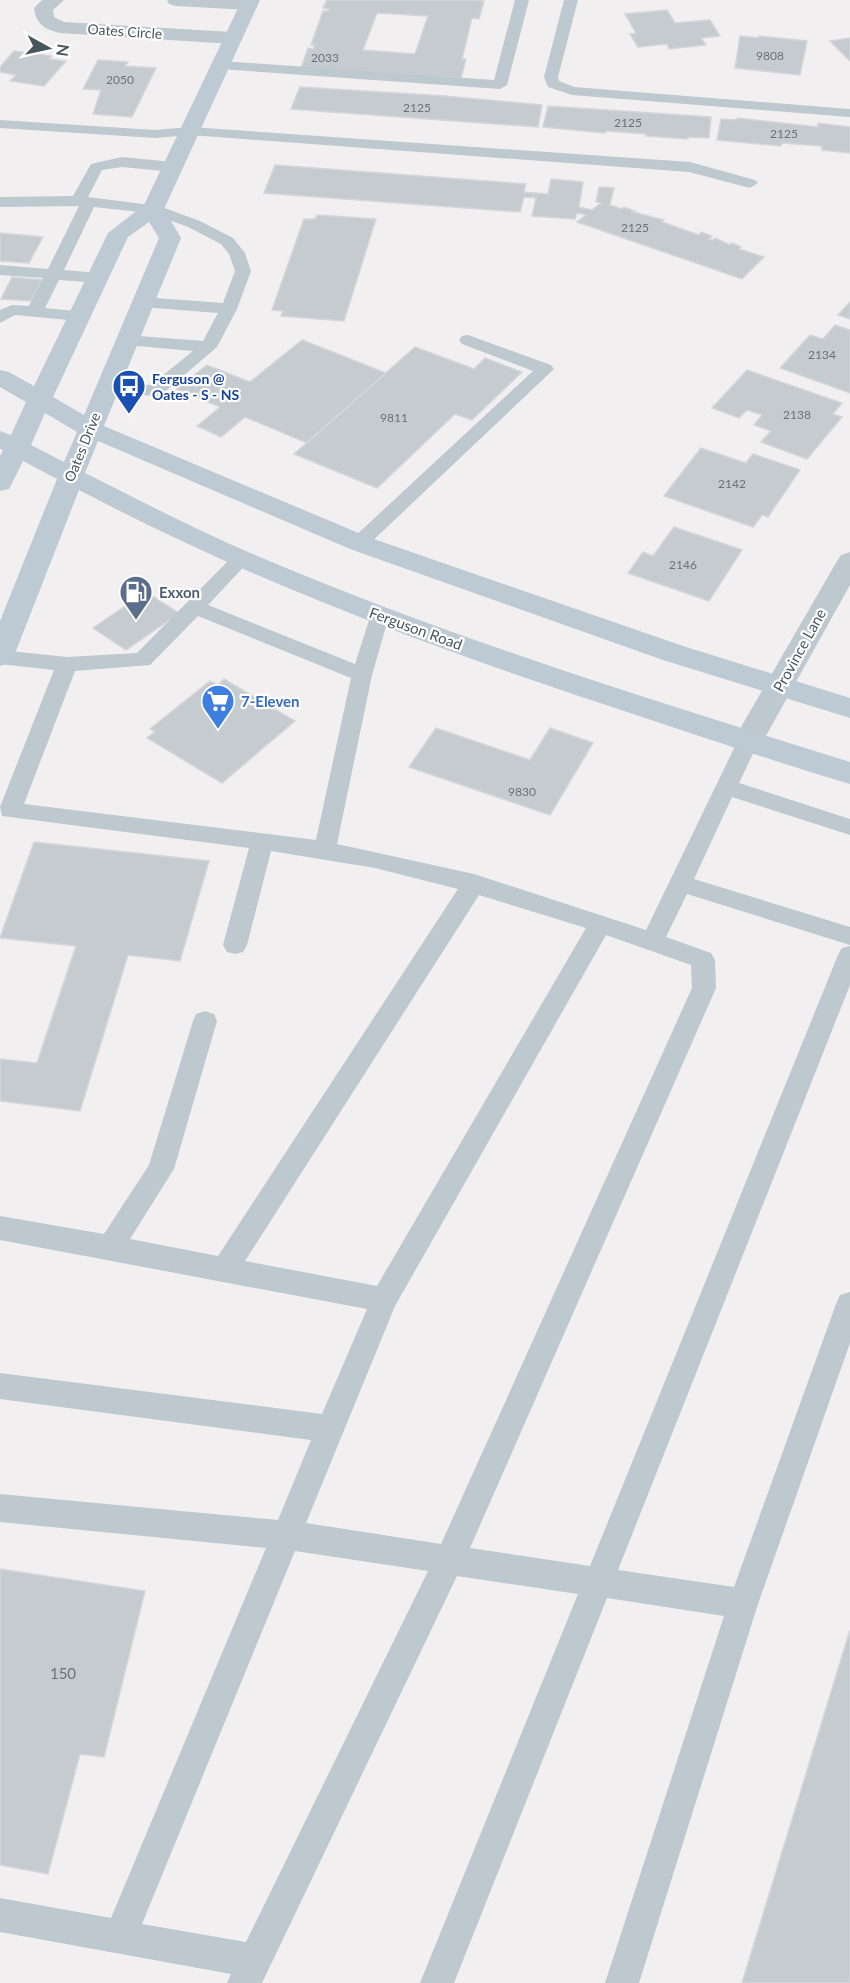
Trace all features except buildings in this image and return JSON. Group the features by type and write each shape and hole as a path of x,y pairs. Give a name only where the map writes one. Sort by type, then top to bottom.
{"main road":[{"path":"0,483 9,444 40,400 119,233 153,209 250,2"},
{"name":"Oates Drive","path":"0,656 70,476 170,238 153,209"},
{"path":"0,377 90,429 359,543 673,653 850,708"},
{"name":"Ferguson Road","path":"9,444 241,560 380,616 748,741 850,773"}],"street":[{"name":"Oates Circle","path":"54,0 43,8 45,20 60,27 232,38"},
{"path":"176,0 250,2"},
{"name":"Province Lane","path":"748,741 850,561"}],"lane":[{"path":"220,65 500,85 522,0"},
{"path":"571,0 551,77 553,84 561,88 572,91 850,113"},
{"path":"0,124 155,134 190,131 690,167 750,183"},
{"path":"35,312 54,274 96,167 122,162 173,167"},
{"path":"0,202 83,201 153,209 194,224 227,241 237,253 243,271 229,309 208,347 155,391 107,387"},
{"path":"0,270 99,278"},
{"path":"142,302 229,309"},
{"path":"0,318 12,310 79,316"},
{"path":"126,340 208,347"},
{"path":"359,543 545,369 468,340"},
{"path":"0,656 67,664 143,660 241,560"},
{"path":"195,607 362,675"},
{"path":"325,849 362,675 380,616"},
{"path":"0,1915 120,1936 250,1972 449,1560 704,988 703,960 474,883 325,849 5,810 67,664"},
{"path":"652,942 748,741"},
{"path":"726,787 850,827"},
{"path":"235,945 262,842"},
{"path":"225,1269 474,883"},
{"path":"680,883 850,936"},
{"path":"120,1936 384,1300 600,924"},
{"path":"437,1983 850,955"},
{"path":"110,1247 161,1169 205,1021"},
{"path":"0,1228 384,1300"},
{"path":"621,1983 743,1604 850,1304"},
{"path":"0,1386 330,1429"},
{"path":"0,1508 286,1535 743,1604"}],"place":[{"name":"Ferguson @ Oates - S - NS","path":"129,415"},
{"name":"Exxon","path":"136,621"},
{"name":"7-Eleven","path":"218,730"}]}
